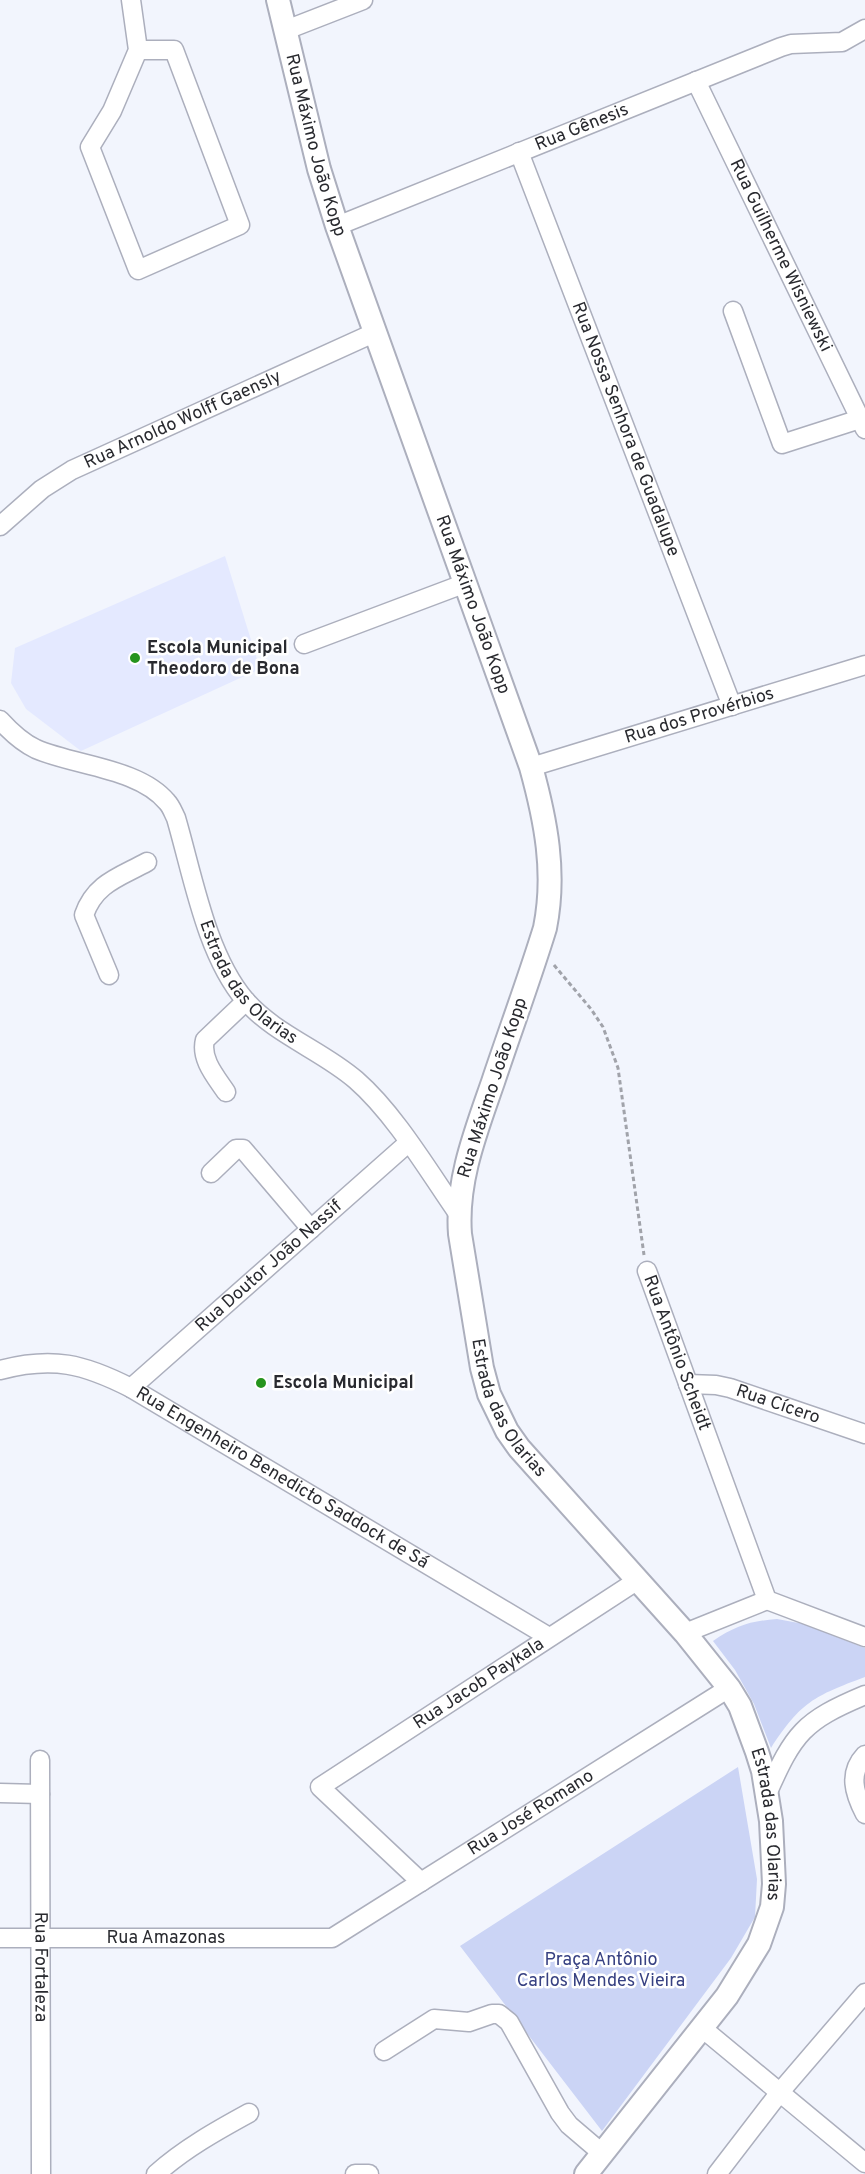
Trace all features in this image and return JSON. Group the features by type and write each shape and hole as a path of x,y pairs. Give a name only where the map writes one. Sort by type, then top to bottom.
{"main road":[{"name":"Rua Máximo João Kopp","path":"279,0 320,169 337,226 531,767 548,839 551,875 549,906 539,948 469,1156 461,1188 459,1215"},
{"name":"Estrada das Olarias","path":"459,1215 460,1234 482,1368 497,1413 519,1448 685,1633 729,1688 749,1727 763,1771 772,1831 774,1884 772,1907 766,1927 740,1978 586,2174"}],"street":[{"path":"131,0 138,51 112,111 90,147 138,270 240,225 174,50 138,51"},
{"path":"286,30 363,0"},
{"name":"Rua Gênesis","path":"337,226 791,44 842,42 865,29"},
{"name":"Rua Guilherme Wisniewski","path":"696,81 863,424"},
{"name":"Rua Nossa Senhora de Guadalupe","path":"519,152 732,706"},
{"path":"733,311 782,444 863,424"},
{"name":"Rua Arnoldo Wolff Gaensly","path":"0,526 42,489 72,470 376,332"},
{"path":"303,644 466,583"},
{"name":"Rua dos Provérbios","path":"531,767 865,665"},
{"name":"Estrada das Olarias","path":"0,720 15,736 34,748 134,780 159,794 169,803 176,818 215,948 230,979 246,1002 268,1021 331,1061 356,1080 376,1100 459,1215"},
{"path":"109,975 84,915 88,903 98,888 147,862"},
{"path":"226,1092 204,1057 205,1040 246,1002"},
{"name":"Rua Doutor João Nassif","path":"131,1388 408,1143"},
{"path":"211,1173 236,1149 243,1149 311,1229"},
{"name":"Rua Antônio Scheidt","path":"646,1271 767,1600"},
{"name":"Rua Engenheiro Benedicto Saddock de Sá","path":"0,1370 46,1363 76,1365 102,1373 131,1388 549,1638"},
{"name":"Rua Cícero","path":"688,1384 730,1388 865,1434"},
{"name":"Rua Jacob Paykala","path":"421,1882 320,1787 638,1580"},
{"path":"685,1633 767,1600 865,1637"},
{"name":"Rua José Romano","path":"332,1938 729,1688"},
{"path":"767,1794 782,1759 803,1730 819,1716 865,1695"},
{"path":"865,1755 858,1762 854,1773 854,1786 865,1814"},
{"name":"Rua Fortaleza","path":"40,1760 41,2174"},
{"path":"0,1793 40,1794"},
{"name":"Rua Amazonas","path":"0,1938 332,1938"},
{"path":"717,2174 780,2092 865,1993"},
{"path":"384,2051 434,2019 469,2022 492,2014 499,2014 509,2022 560,2113 569,2125 603,2154"},
{"path":"702,2028 865,2163"},
{"path":"156,2174 179,2154 249,2113"},
{"path":"355,2174 369,2174"}],"path":[{"name":"Rua Antônio Scheidt","path":"539,948 591,1009 603,1027 618,1068 646,1271"}],"shaded area":[{"name":"Escola Municipal Theodoro de Bona","path":"225,556 260,669 81,751 26,709 11,683 15,648"}],"green space":[{"path":"777,1619 804,1624 865,1648 865,1677 810,1702 791,1720 771,1748 754,1704 735,1670 713,1641 743,1625"},
{"name":"Praça Antônio Carlos Mendes Vieira","path":"738,1767 757,1879 755,1917 731,1958 602,2131 460,1946"}],"place":[{"name":"Escola Municipal Theodoro de Bona","path":"135,658"},
{"name":"Escola Municipal","path":"261,1383"}]}
